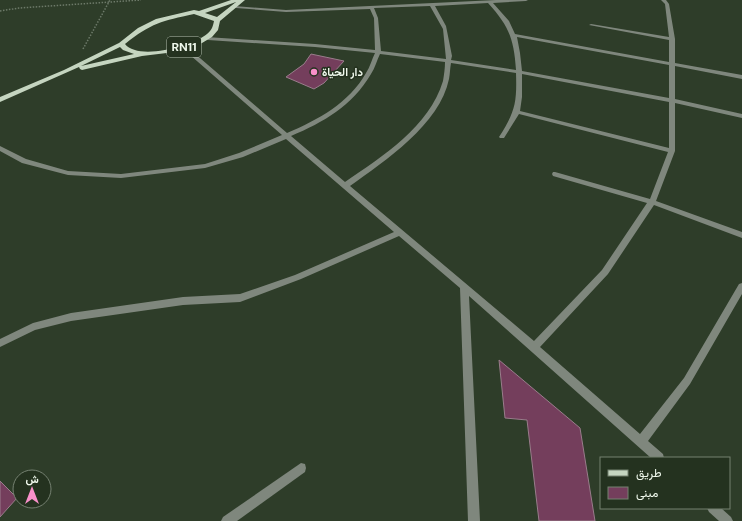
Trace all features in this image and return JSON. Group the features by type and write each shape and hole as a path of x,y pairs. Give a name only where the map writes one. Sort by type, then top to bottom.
{"main road":[{"name":"RN11","path":"0,100 122,44 140,28 158,20 186,13 200,13 242,0"},
{"name":"RN11","path":"217,20 236,3"},
{"name":"RN11","path":"200,13 217,20"},
{"name":"RN11","path":"66,71 143,54 184,47 208,38 216,32 218,26 217,20"},
{"name":"RN11","path":"122,44 125,49 143,54"}],"street":[{"path":"236,3 286,11 526,0"},
{"path":"534,347 605,272 652,202 672,151 672,39 667,4 663,0"},
{"path":"490,2 501,14 514,35 519,72 517,112 502,137"},
{"path":"346,185 390,154 422,124 443,91 450,62 445,28 432,5"},
{"path":"0,148 24,161 68,173 121,176 205,166 241,155 312,125 340,107 356,91 369,73 378,51 376,18 372,8"},
{"path":"590,25 672,39"},
{"path":"514,35 742,77"},
{"path":"208,38 378,51 519,72 673,100 742,116"},
{"path":"184,47 285,137 346,185 534,347 657,457"},
{"path":"517,112 672,151"},
{"path":"555,174 652,202 742,235"},
{"path":"0,343 33,327 71,317 183,301 240,298 298,277 400,232"},
{"path":"641,442 687,381 742,286"},
{"path":"464,287 474,521"},
{"path":"227,521 301,468"},
{"path":"714,509 727,521"}],"path":[{"path":"89,60 83,50 87,40 98,24 110,0"},
{"path":"0,11 19,8 141,0"}],"building":[{"name":"دار الحياة","path":"311,54 344,61 324,83 314,89 286,77 304,64"},
{"path":"499,360 580,428 595,521 539,521 527,420 505,418"},
{"path":"0,481 12,493 12,504 0,517"}],"place":[{"name":"دار الحياة","path":"314,72"}]}
